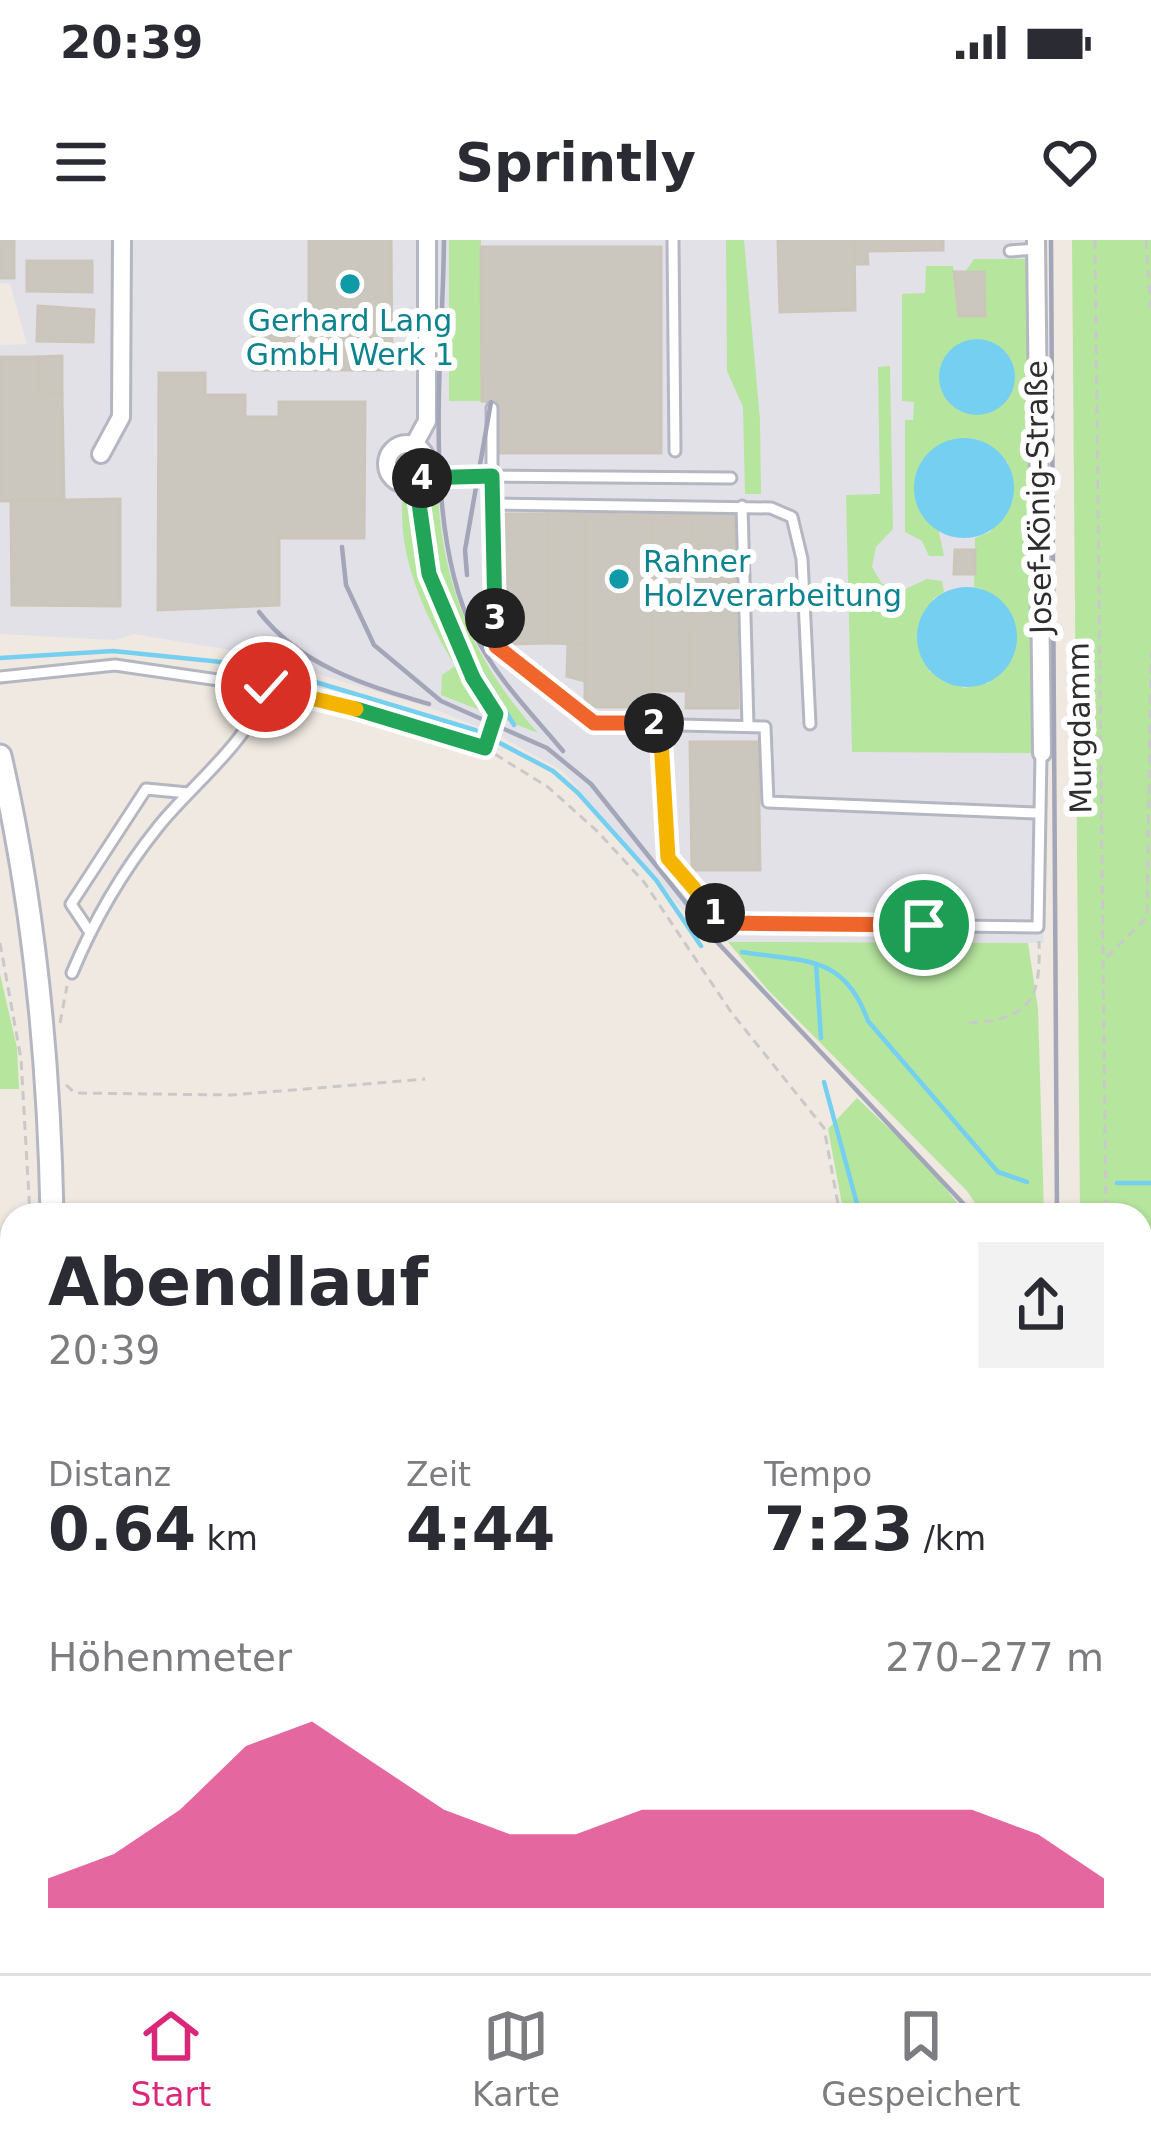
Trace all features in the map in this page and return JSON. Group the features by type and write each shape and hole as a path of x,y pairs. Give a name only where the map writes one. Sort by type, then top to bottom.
{"street":[{"path":"101,454 121,417 122,240"},
{"path":"414,445 427,421 427,240"},
{"name":"Josef-König-Straße","path":"1036,245 1042,753"},
{"path":"414,445 426,455 420,479 401,483 388,468 394,449 414,445"},
{"path":"0,755 26,897 46,1082 51,1203"}],"lane":[{"path":"673,240 675,451"},
{"path":"1010,251 1036,245"},
{"path":"492,409 496,646 594,723 765,727 768,802 1037,813"},
{"path":"420,479 731,478"},
{"path":"494,504 742,506 771,508 793,517 802,559 810,724"},
{"path":"742,506 748,726"},
{"path":"0,676 115,665 266,687 259,712 145,846 89,931 72,973"},
{"path":"660,723 668,858 724,923 1038,927 1037,813 1042,753"},
{"path":"89,931 71,904 146,790 188,794"}],"path":[{"name":"Murgdamm","path":"1095,240 1107,957 1106,1203"},
{"path":"1146,240 1151,314"},
{"path":"420,479 421,538 439,608 496,714 485,748"},
{"path":"1107,957 1147,917 1151,653"},
{"path":"266,687 485,748 548,787 644,882 731,1012 824,1128 838,1203"},
{"path":"969,1023 1018,1012 1031,1002 1039,983 1038,927"},
{"path":"0,943 23,1077 30,1203"},
{"path":"61,1032 63,994 72,973"},
{"path":"62,1073 75,1093 232,1095 425,1079"}],"shaded area":[{"path":"0,240 1031,240 1036,753 1044,943 710,942 563,771 496,734 431,708 248,653 134,634 116,640 0,634 0,345 27,344 10,284 0,283"}],"green space":[{"path":"449,240 481,240 482,401 449,401"},
{"path":"726,240 744,240 760,420 761,494 745,494 743,407 727,371"},
{"path":"1072,240 1151,240 1151,1203 1080,1203"},
{"path":"974,259 1030,259 1036,753 852,752 846,495 880,494 878,367 890,366 893,529 876,547 872,567 882,584 901,591 927,579 942,581 944,592 933,599 929,671 964,688 989,683 982,589 974,587 975,538 990,532 1013,501 1008,463 977,439 939,532 944,556 929,556 922,541 905,532 905,420 913,420 914,402 902,401 902,294 925,293 926,266 953,266 954,272 965,272"},
{"path":"403,494 438,497 447,563 467,624 497,680 538,733 441,695 442,675 455,666 433,627 408,562"},
{"path":"728,942 1028,943 1038,1009 1044,1203 975,1203 767,989"},
{"path":"0,974 17,1048 19,1089 0,1089"},
{"path":"857,1098 926,1164 957,1203 842,1203 828,1129"}],"water":[{"path":"977,339 1004,350 1015,377 1004,404 977,415 950,404 939,377 950,350"},
{"path":"964,438 983,441 1000,452 1011,469 1011,507 1000,524 983,535 964,538 945,535 928,524 917,507 914,488 917,469 928,452 945,441"},
{"path":"967,587 1003,601 1017,637 1003,673 967,687 931,673 917,637 931,601"}],"building":[{"path":"0,240 14,240 14,278 0,278"},
{"name":"Gerhard Lang GmbH Werk 1","path":"309,240 391,240 392,370 253,370 253,328 309,328"},
{"path":"778,240 854,240 855,310 780,312"},
{"path":"854,240 943,240 943,250 867,251 868,264 854,264"},
{"path":"481,247 661,247 661,453 496,453 497,402 482,401"},
{"path":"27,261 92,261 92,292 27,291"},
{"path":"954,272 984,272 985,316 959,316"},
{"path":"38,306 94,310 93,342 37,341"},
{"path":"62,356 62,394 38,395 37,357"},
{"path":"0,357 37,357 38,395 62,394 64,500 0,501"},
{"path":"159,373 205,373 205,395 245,395 245,417 279,417 279,402 365,402 364,538 279,538 279,605 158,610"},
{"path":"120,499 120,606 12,605 11,501"},
{"name":"Rahner Holzverarbeitung","path":"585,507 652,508 652,707 585,707"},
{"path":"734,513 738,708 686,708 691,514"},
{"path":"504,514 547,514 547,643 503,644"},
{"path":"547,514 585,514 585,644 547,643"},
{"path":"652,514 691,514 690,691 652,691"},
{"path":"955,550 975,550 975,574 954,574"},
{"path":"568,643 585,644 585,681 567,676"},
{"path":"690,742 758,742 760,870 692,870"}],"waterway":[{"path":"430,541 456,631 514,725"},
{"path":"0,658 113,651 262,666 475,730 553,771 578,793 656,880 701,946"},
{"path":"742,952 803,961 834,972 847,983 868,1021 998,1172 1027,1182"},
{"path":"816,964 821,1038"},
{"path":"824,1082 857,1203"},
{"path":"1117,1183 1151,1183"}],"railway":[{"path":"444,240 439,441 447,542 457,590 493,665 563,751"},
{"path":"1051,240 1057,1203"},
{"path":"467,575 465,550 491,402"},
{"path":"342,547 346,585 374,645 441,701 547,748 591,784 718,943 963,1203"},
{"path":"259,612 295,647 336,672 429,704"}],"place":[{"name":"Gerhard Lang GmbH Werk 1","path":"350,284"},
{"name":"Rahner Holzverarbeitung","path":"619,579"}],"route":[{"path":"266,687 485,748 496,714 454,644 439,608 421,538 416,482 424,475 492,476 496,646 594,723 660,723 668,858 724,923 924,925"}]}
